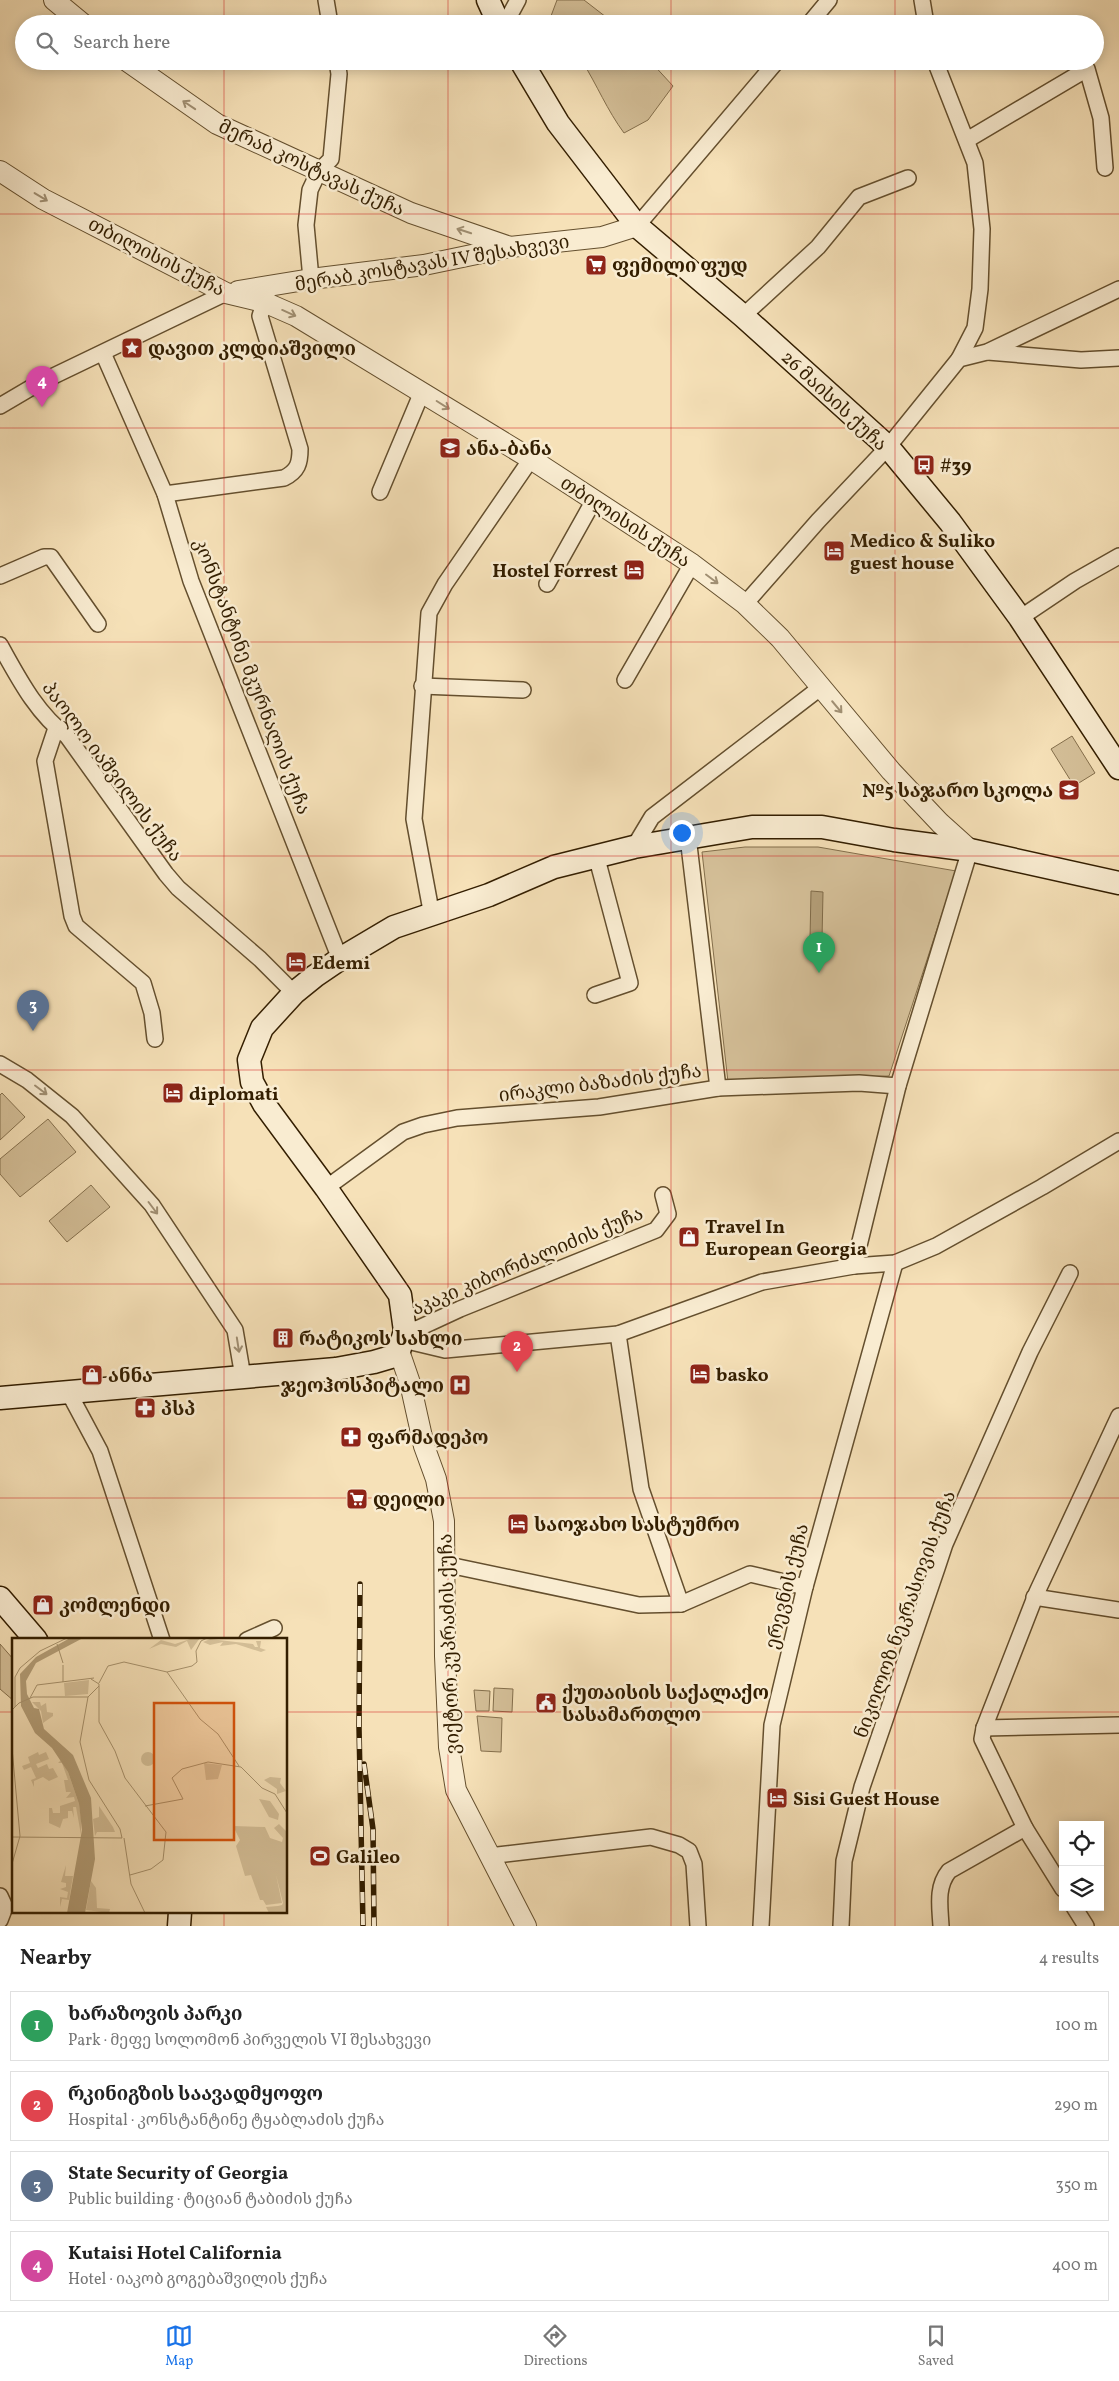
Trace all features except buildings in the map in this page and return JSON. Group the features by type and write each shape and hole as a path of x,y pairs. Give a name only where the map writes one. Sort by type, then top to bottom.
{"main road":[{"path":"488,0 495,15"},
{"name":"26 მაისის ქუჩა","path":"526,70 558,123 637,226 743,316 888,447 950,522 1020,618 1119,768"},
{"path":"0,1398 69,1394 336,1369 390,1357 402,1341 403,1305 395,1286 264,1104 252,1082 249,1060 262,1028 294,994 315,976 340,959 394,928 489,895 554,867 596,855 634,846 752,827 822,827 894,840 970,850 1119,883"},
{"path":"0,1598 34,1638"}],"street":[{"path":"326,0 328,15"},
{"path":"510,15 518,0"},
{"path":"816,15 829,0"},
{"path":"922,0 924,15"},
{"path":"64,2 75,15"},
{"name":"მერაბ კოსტავას ქუჩა","path":"140,70 217,124 411,213 510,247"},
{"path":"311,279 306,225 310,190 319,171 331,159 338,70"},
{"path":"637,226 769,70"},
{"path":"745,604 818,521 888,447 959,359 975,328 980,289 982,240 975,163 939,70"},
{"path":"967,140 1085,70"},
{"path":"1087,70 1101,118 1105,168"},
{"name":"თბილისის ქუჩა","path":"0,170 43,199 226,293"},
{"path":"743,316 818,247 859,197 908,178"},
{"name":"მერაბ კოსტავას IV შესახვევი","path":"226,293 267,294 311,279 424,265 510,247 602,237 637,226"},
{"path":"959,359 987,352 1119,289"},
{"path":"0,406 39,383 226,293"},
{"path":"165,494 284,478 293,473 300,462 300,449 260,316 267,294"},
{"name":"თბილისის ქუჩა","path":"267,294 296,316 531,459 692,564 745,604 780,638 891,771 940,823 970,850"},
{"path":"987,352 1081,360 1119,358"},
{"name":"კონსტანტინე მკურნალის ქუჩა","path":"103,353 165,494 191,581 340,959"},
{"path":"380,492 422,392"},
{"path":"432,916 414,819 422,686 429,612 445,584 531,459"},
{"path":"547,584 594,500"},
{"path":"1020,618 1075,581 1119,556"},
{"path":"0,576 44,557 51,557 98,624"},
{"path":"625,680 692,564"},
{"name":"პაოლო იაშვილის ქუჩა","path":"0,645 37,706 56,728 67,736 166,874 178,888 260,959 294,994"},
{"path":"422,686 523,690"},
{"path":"634,846 652,817 820,688"},
{"path":"56,728 45,761 72,916 76,926 143,983 152,1013 155,1039"},
{"path":"688,837 718,1088"},
{"path":"854,1266 898,1086 970,850"},
{"path":"594,994 630,983 596,855"},
{"path":"0,1064 27,1080 72,1116 152,1205 235,1330 243,1377"},
{"name":"ირაკლი ბაზაძის ქუჩა","path":"326,1188 403,1132 423,1125 457,1118 599,1107 718,1088 859,1084 898,1086"},
{"path":"402,1341 445,1350 618,1334 762,1282 854,1266 895,1263 936,1246 1042,1187 1119,1141"},
{"name":"აკაკი კიბორძალიძის ქუჩა","path":"402,1341 420,1328 460,1309 656,1230 668,1214 663,1195"},
{"name":"ერევნის ქუჩა","path":"761,1926 772,1725 805,1587 895,1263"},
{"name":"ნიკოლოზ ნეკრასოვის ქუჩა","path":"841,1926 844,1861 862,1787 945,1544 1030,1352 1070,1273"},
{"path":"618,1334 641,1489 681,1604"},
{"name":"ვიქტორ კუპრაძის ქუჩა","path":"402,1341 424,1446 436,1479 444,1521 449,1747 456,1790 526,1926"},
{"path":"69,1394 100,1451 161,1638"},
{"path":"1059,1883 1025,1828 984,1747 982,1739 984,1728 1034,1597 1119,1416"},
{"path":"444,1564 639,1605 681,1604 750,1574 805,1587"},
{"path":"1034,1597 1119,1610"},
{"path":"252,1638 274,1628"},
{"path":"984,1728 1119,1725"},
{"path":"941,1926 940,1894 942,1880 949,1871 1025,1828"},
{"path":"489,1856 651,1837 679,1845 689,1851 694,1864 698,1926"},
{"path":"0,1896 5,1907 0,1920"},
{"path":"1077,1911 1086,1926"}],"shaded area":[{"path":"557,0 584,0 603,15 551,15"},
{"path":"587,70 658,70 673,86 648,120 624,133"},
{"path":"1072,736 1095,773 1074,786 1051,749"},
{"path":"745,847 818,847 956,871 889,1076 728,1082 702,852"},
{"path":"811,891 823,892 822,939 810,939"},
{"path":"2,1093 25,1117 0,1140 0,1095"},
{"path":"48,1119 76,1152 20,1197 0,1174 0,1159"},
{"path":"91,1185 110,1207 67,1242 49,1221"},
{"path":"0,1644 12,1658 12,1699 0,1689"},
{"path":"494,1688 513,1689 512,1712 493,1711"},
{"path":"474,1690 490,1691 489,1711 476,1711"},
{"path":"477,1716 502,1718 501,1752 481,1751"}],"railway":[{"path":"360,1584 359,1727 363,1926"},
{"path":"364,1764 373,1829 374,1926"}],"place":[{"name":"ფემილი ფუდ","path":"596,265"},
{"name":"დავით კლდიაშვილი","path":"132,348"},
{"name":"Kutaisi Hotel California","path":"42,407"},
{"name":"ანა-ბანა","path":"450,448"},
{"name":"#39","path":"924,465"},
{"name":"Medico & Suliko guest house","path":"834,551"},
{"name":"Hostel Forrest","path":"634,570"},
{"name":"№5 საჯარო სკოლა","path":"1069,790"},
{"name":"Edemi","path":"296,962"},
{"name":"ხარაზოვის პარკი","path":"819,973"},
{"name":"State Security of Georgia","path":"33,1031"},
{"name":"diplomati","path":"173,1093"},
{"name":"Travel In European Georgia","path":"689,1237"},
{"name":"რატიკოს სახლი","path":"283,1338"},
{"name":"რკინიგზის საავადმყოფო","path":"517,1372"},
{"name":"basko","path":"700,1374"},
{"name":"ანნა","path":"92,1375"},
{"name":"ჯეოჰოსპიტალი","path":"460,1385"},
{"name":"პსპ","path":"145,1408"},
{"name":"ფარმადეპო","path":"351,1437"},
{"name":"დეილი","path":"357,1499"},
{"name":"საოჯახო სასტუმრო","path":"518,1524"},
{"name":"კომლენდი","path":"43,1605"},
{"name":"ქუთაისის საქალაქო სასამართლო","path":"546,1703"},
{"name":"Sisi Guest House","path":"777,1798"},
{"name":"Galileo","path":"320,1856"}]}
